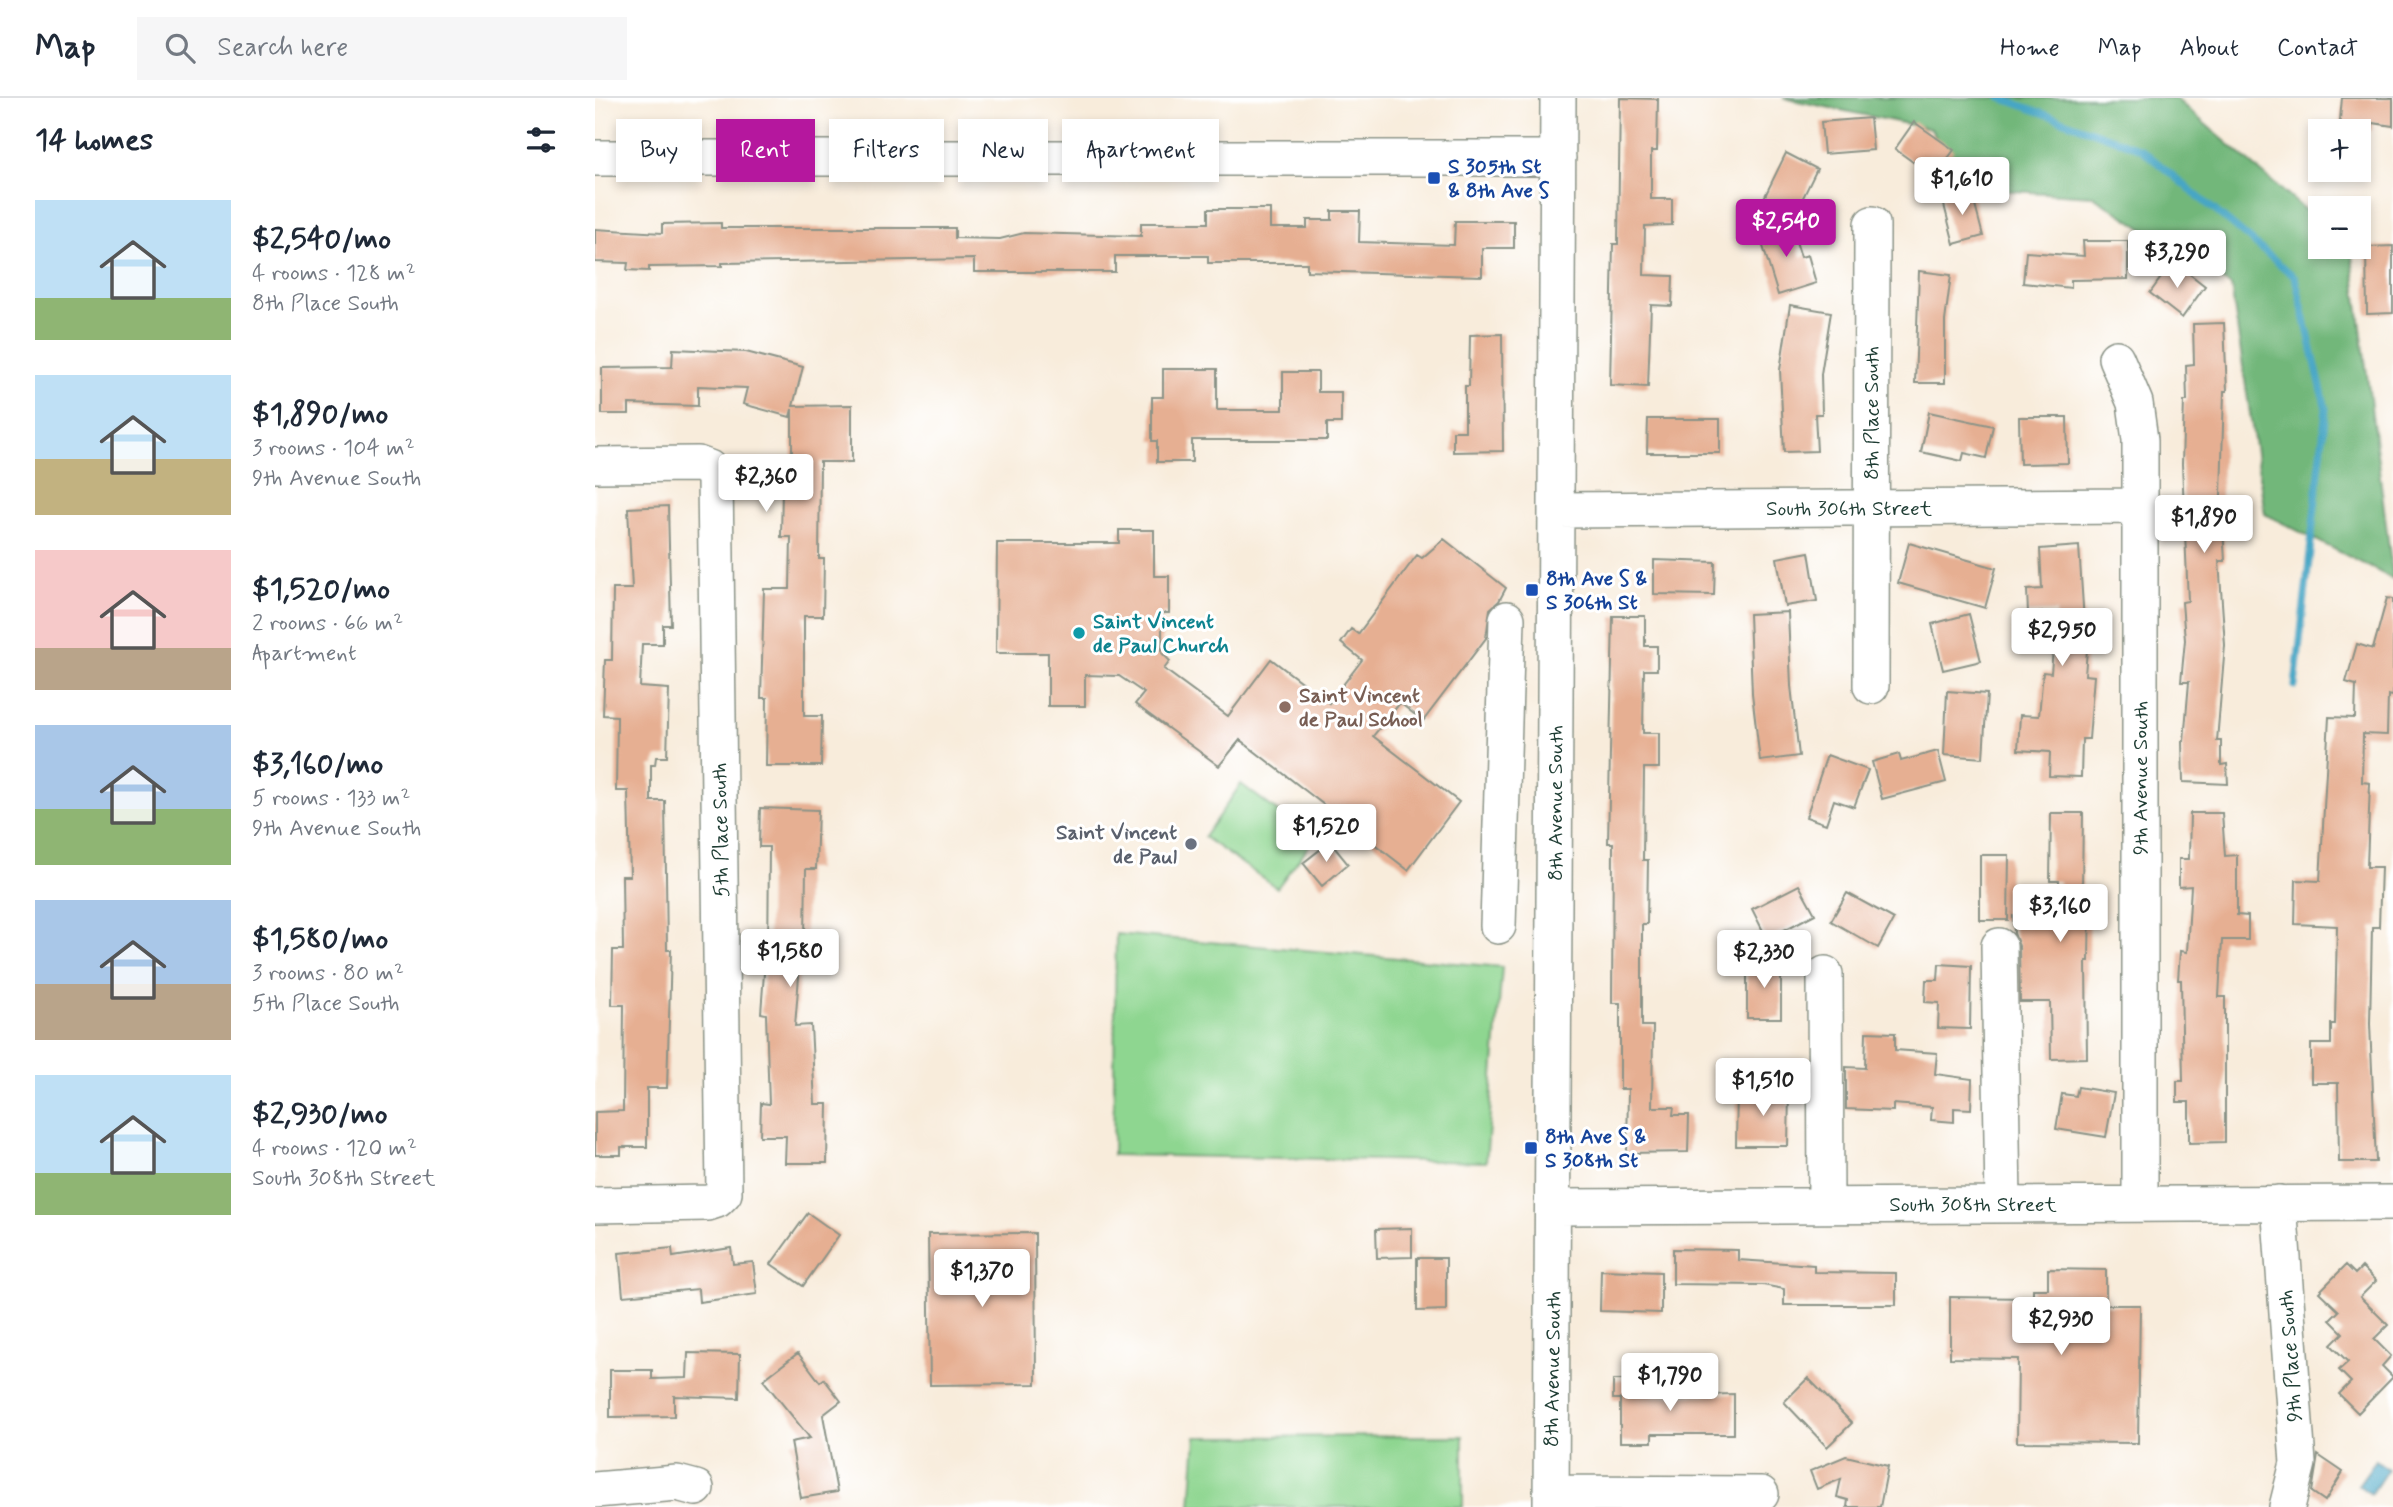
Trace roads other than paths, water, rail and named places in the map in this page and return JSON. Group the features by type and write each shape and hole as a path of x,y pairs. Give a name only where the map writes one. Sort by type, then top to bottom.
{"street":[{"name":"8th Avenue South","path":"1551,1500 1558,98"},
{"path":"595,158 1558,158"},
{"name":"8th Place South","path":"1871,686 1872,224"},
{"name":"9th Avenue South","path":"2116,358 2128,382 2139,425 2140,1203"},
{"name":"5th Place South","path":"595,465 698,464 710,469 715,478 725,1193 708,1203 595,1205"},
{"name":"South 306th Street","path":"1557,510 2140,506"},
{"path":"1498,926 1507,619"},
{"path":"2000,946 2003,1204"},
{"path":"1825,974 1826,1204"},
{"name":"9th Place South","path":"2279,1203 2298,1462 2287,1507"},
{"name":"South 308th Street","path":"1554,1207 2393,1203"},
{"path":"595,1490 677,1483 706,1488"},
{"path":"1551,1500 1761,1494"}],"water":[{"path":"2376,1460 2388,1469 2371,1494 2358,1485"}],"waterway":[{"path":"2001,98 2141,149 2295,277 2326,409 2295,686"}],"place":[{"name":"S 305th St & 8th Ave S","path":"1434,178"},
{"name":"8th Ave S & S 306th St","path":"1532,590"},
{"name":"Saint Vincent de Paul Church","path":"1079,633"},
{"name":"Saint Vincent de Paul School","path":"1285,707"},
{"name":"Saint Vincent de Paul","path":"1191,844"},
{"name":"8th Ave S & S 308th St","path":"1531,1148"}]}
